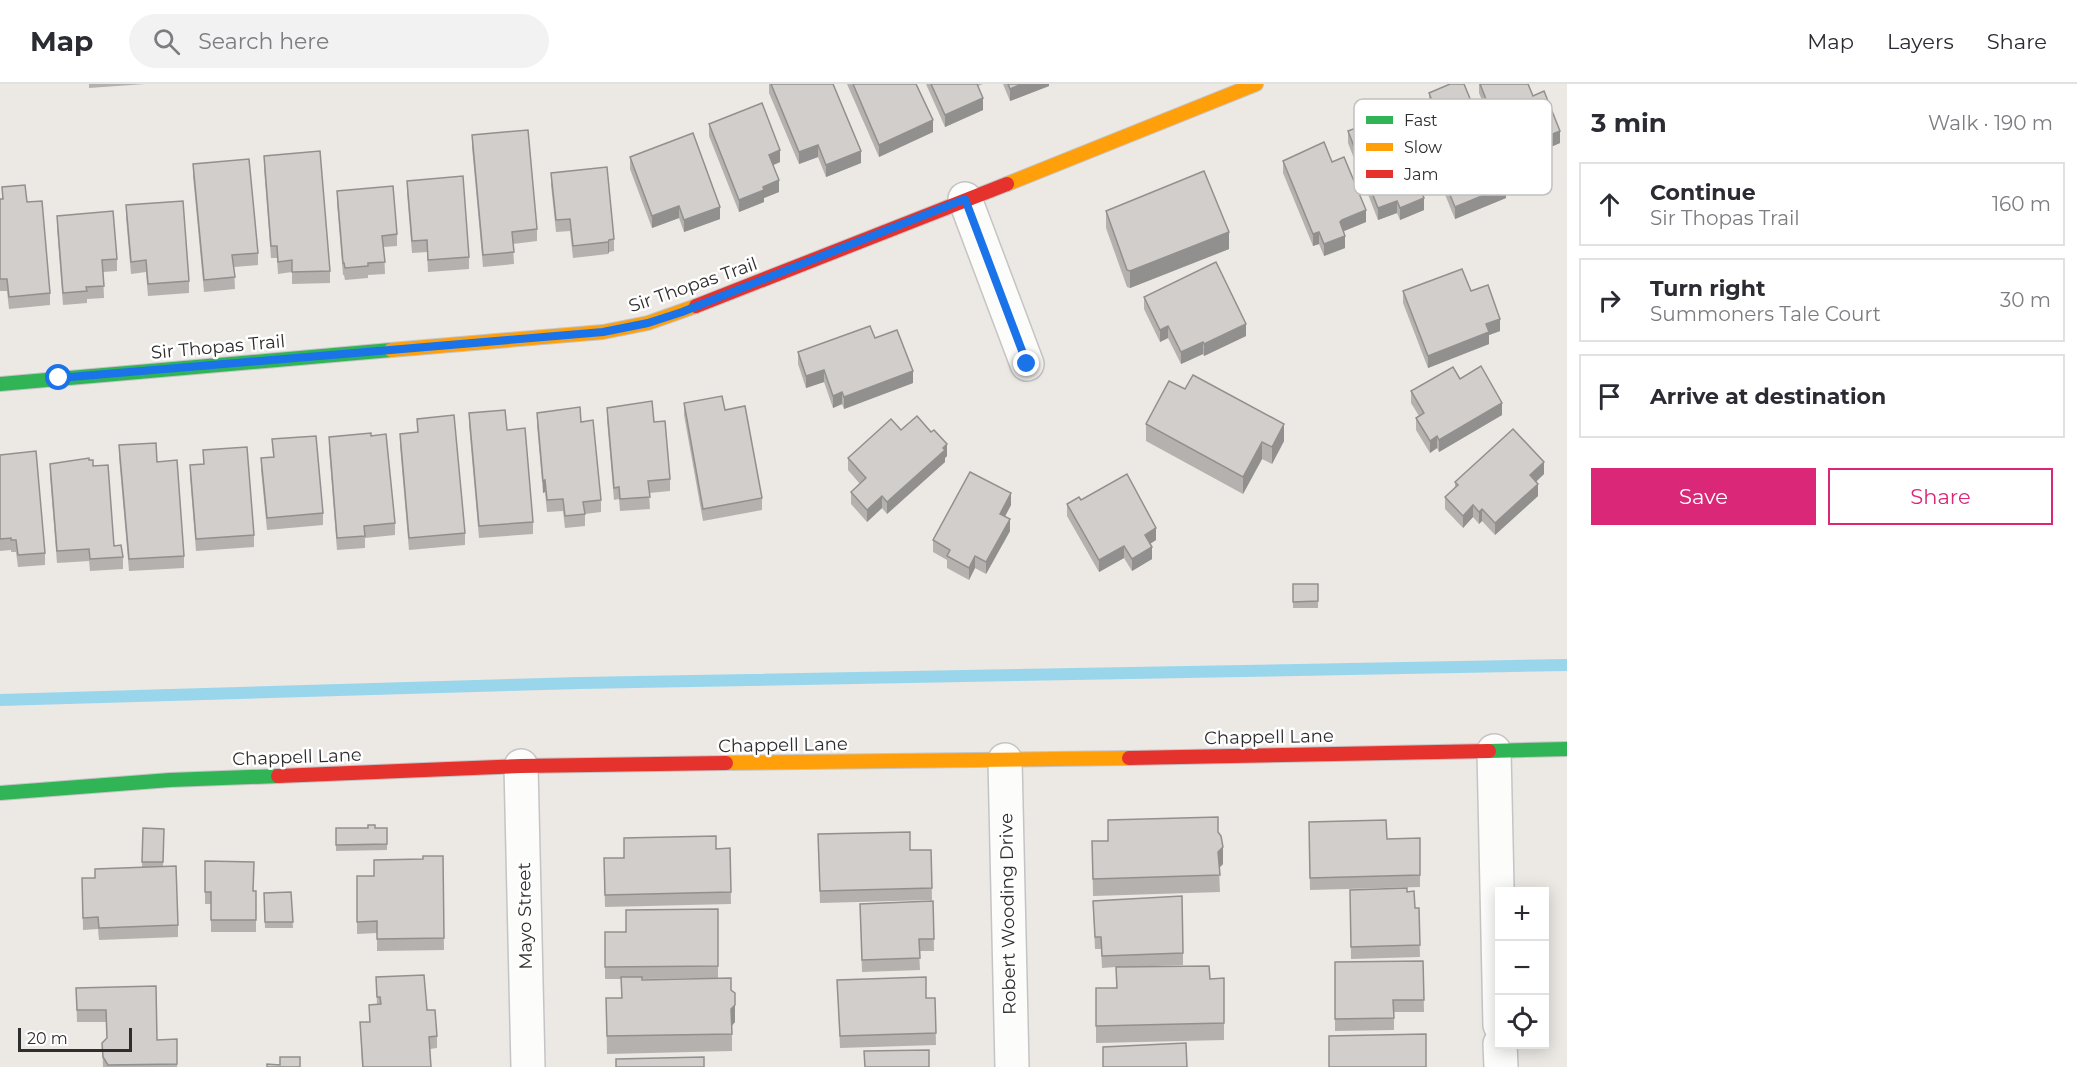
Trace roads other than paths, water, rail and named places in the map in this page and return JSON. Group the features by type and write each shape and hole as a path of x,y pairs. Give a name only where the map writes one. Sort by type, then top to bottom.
{"street":[{"name":"Sir Thopas Trail","path":"0,384 603,332 648,323 682,312 1256,84"},
{"path":"965,199 1027,364"},
{"name":"Chappell Lane","path":"0,793 170,780 521,766 1005,760 1567,749"},
{"path":"1494,751 1499,995"},
{"name":"Robert Wooding Drive","path":"1005,760 1012,1067"},
{"name":"Mayo Street","path":"521,766 528,1067"},
{"path":"1500,1049 1501,1067"}],"waterway":[{"path":"0,700 580,683 1567,665"}]}
